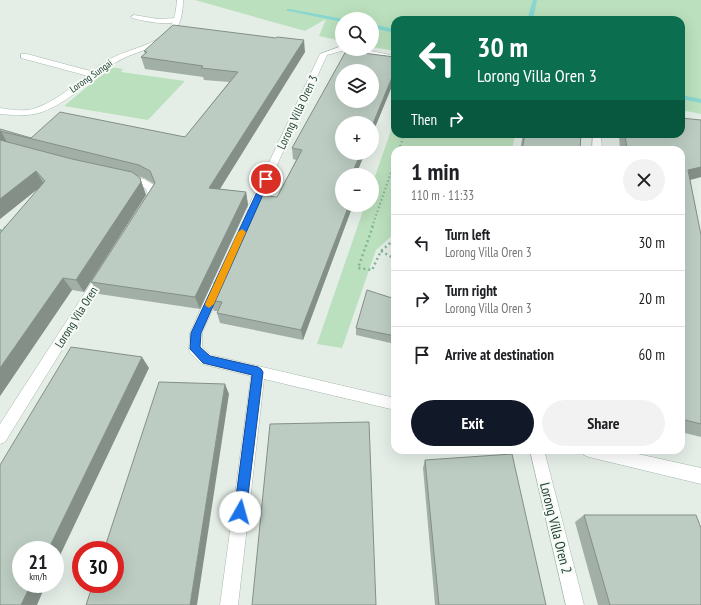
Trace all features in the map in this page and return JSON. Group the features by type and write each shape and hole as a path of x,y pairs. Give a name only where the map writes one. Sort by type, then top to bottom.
{"street":[{"name":"Lorong Sungai","path":"0,111 28,113 39,111 51,105 91,74 117,58 156,42 175,32 176,20 180,8 180,0"},
{"path":"134,17 158,21 176,20"},
{"name":"Lorong Villa Oren 3","path":"248,218 324,54 335,50"},
{"path":"379,55 391,57"},
{"path":"24,56 91,74"},
{"path":"117,176 141,181 151,187 153,195 140,215"},
{"name":"Lorong Vila Oren","path":"0,437 110,262"},
{"path":"222,276 196,333 195,349 207,360 391,403"},
{"path":"229,605 258,372"},
{"name":"Lorong Villa Oren 2","path":"538,454 575,605"},
{"path":"608,454 701,476"}],"path":[{"path":"391,173 358,268 372,270 380,250 391,242"},
{"path":"0,231 11,223"},
{"path":"380,250 391,257"}],"green space":[{"path":"195,0 701,0 701,114 685,111 685,16 391,16 391,50 379,48 379,12 335,12 335,39 319,36 326,19 305,31"},
{"path":"111,67 123,69 121,72 185,81 148,120 64,106"},
{"path":"391,130 391,138 514,138 513,146 391,146 391,237 376,250 342,348 317,344 363,212 379,212 378,168"}],"building":[{"path":"173,25 304,40 209,188 246,192 195,297 91,282 155,183 150,171 139,165 0,131 0,129 31,138 60,112 185,137 238,72 201,68 203,66 141,57 147,52 144,51"},
{"path":"379,55 391,57 391,80 376,116 335,116 335,160 358,160 354,168 335,168 335,212 346,212 301,330 217,313 222,302 210,300 259,195 277,197 302,150 292,148 335,71 335,108 379,108 379,64 339,64 343,56"},
{"path":"685,118 701,120 701,167 688,170 701,235 701,424 685,420 685,146 626,146 626,138 685,138"},
{"path":"524,138 581,138 580,146 523,146"},
{"path":"0,140 72,159 132,172 140,178 141,182 76,280 63,278 0,368 0,233 45,181 36,171 0,199"},
{"path":"367,290 391,298 391,335 356,328"},
{"path":"71,347 142,357 52,541 12,541 12,593 27,593 21,605 0,605 0,465"},
{"path":"159,382 225,384 190,605 86,605 90,593 124,593 124,541 107,541"},
{"path":"369,422 376,605 252,605 270,424"},
{"path":"512,454 546,605 439,605 425,460"},
{"path":"584,515 696,515 701,528 701,605 610,605"}],"waterway":[{"path":"531,16 535,0"},
{"path":"289,10 335,19"},
{"path":"379,28 391,30"},
{"path":"685,98 701,101"}],"slow traffic":[{"path":"209,304 242,232"}],"route":[{"path":"240,512 258,372 207,360 195,349 196,333 266,179"}]}
